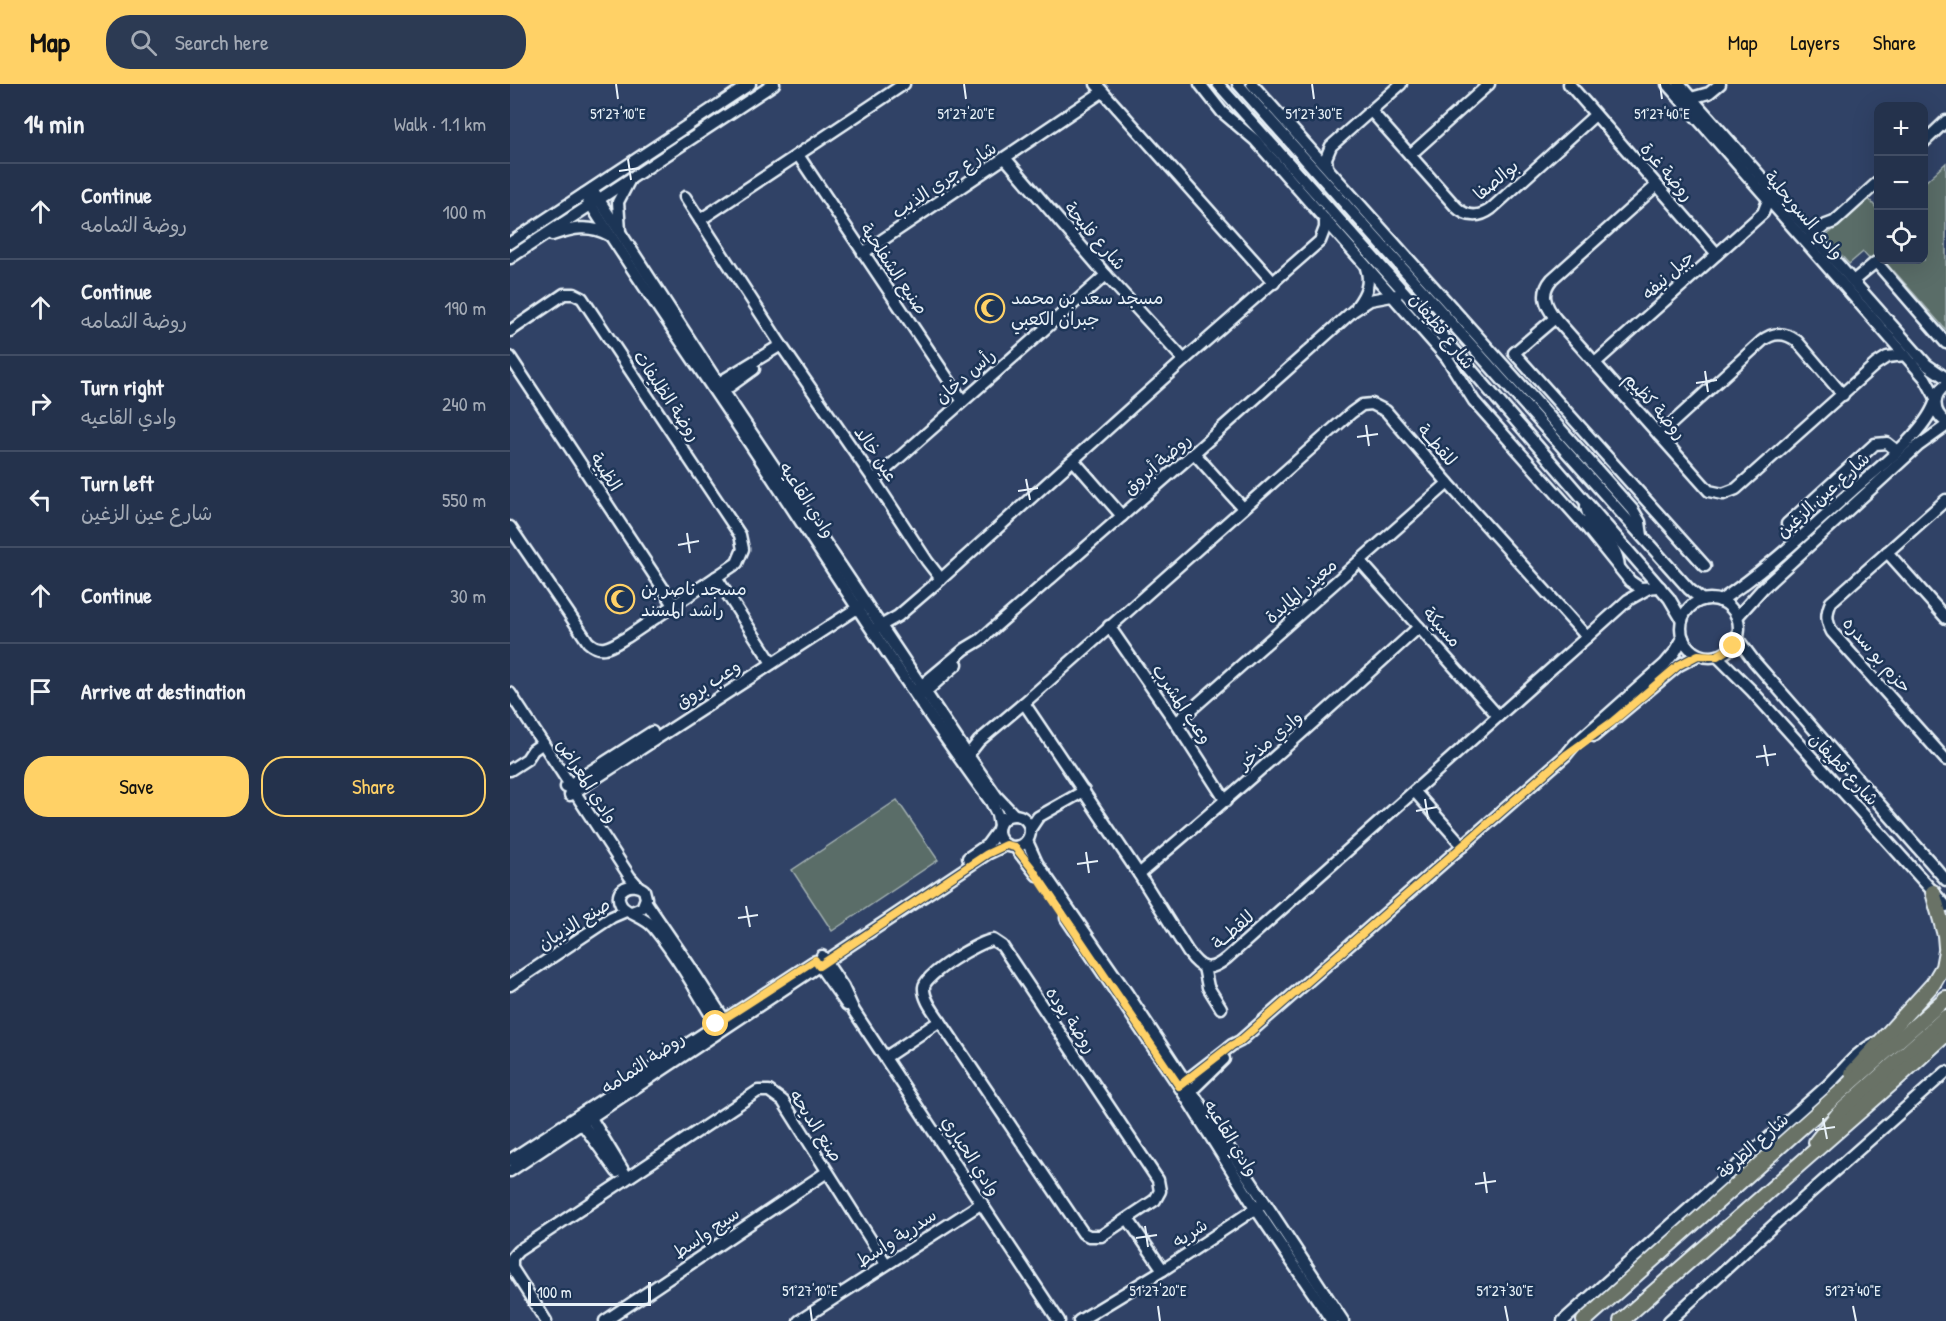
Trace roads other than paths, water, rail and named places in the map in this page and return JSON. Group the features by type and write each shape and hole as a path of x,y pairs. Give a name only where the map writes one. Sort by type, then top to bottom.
{"main road":[{"path":"1831,1100 1852,1072 1933,984 1943,967 1946,949 1945,935 1933,892"},
{"name":"شارع الطرفة","path":"1587,1319 1946,998"},
{"path":"1808,1157 1821,1135 1839,1113 1946,1017"},
{"path":"1621,1321 1946,1034"}],"street":[{"path":"510,243 750,84"},
{"path":"510,258 774,84"},
{"name":"شارع قطيفان","path":"1200,84 1222,112 1244,130 1325,219 1447,358 1474,401 1634,584"},
{"name":"شارع قطيفان","path":"1238,84 1642,536 1702,600"},
{"name":"شارع قطيفان","path":"1252,84 1633,510 1640,522 1642,536"},
{"path":"1310,148 1321,149 1331,146 1401,84"},
{"path":"1410,155 1489,84"},
{"name":"روضة غرة","path":"1569,84 1717,254"},
{"name":"وادي السويحلية","path":"1667,84 1688,101 1777,202 1886,335 1925,378 1935,400 1938,414 1946,424"},
{"name":"وادي السويحلية","path":"1679,84 1688,101"},
{"path":"1688,101 1704,95 1720,84"},
{"path":"700,220 901,85"},
{"path":"1218,85 1244,130"},
{"name":"شارع قطيفان","path":"1218,85 1406,294 1586,503 1654,588 1672,602 1682,620"},
{"path":"1099,88 1274,283"},
{"name":"شارع جري الذيب","path":"863,253 1006,159 1099,88"},
{"name":"بوالصفا","path":"1371,111 1460,211 1479,215 1491,208 1595,115"},
{"path":"1928,137 1946,121"},
{"path":"1327,167 1326,158 1331,146"},
{"name":"صنيع الشفلحية","path":"798,155 962,400"},
{"name":"شارع فليحة","path":"1006,159 1106,275 1184,360"},
{"name":"وادي القاعيه","path":"615,236 618,202 634,176"},
{"name":"روضة كظيم","path":"1656,186 1548,283 1544,299 1555,318 1709,491 1716,494 1730,493 1876,364 1887,357 1905,356"},
{"path":"1812,242 1830,230 1834,222 1874,186"},
{"name":"وادي القاعيه","path":"588,191 615,236 920,692 991,802 999,827"},
{"name":"عين خالد","path":"685,197 782,347 941,579"},
{"name":"جبل نيفه","path":"1594,363 1777,202"},
{"path":"1320,241 1325,228 1325,219"},
{"path":"538,240 581,227 597,229 615,236"},
{"path":"879,632 1320,241 1341,237"},
{"name":"وادي السويحلية","path":"1812,242 1853,281 1927,365 1946,378"},
{"path":"1853,281 1876,262 1946,343"},
{"name":"روضة أبروق","path":"1353,311 1367,291 1366,266"},
{"name":"رأس دخان","path":"874,480 1106,275"},
{"name":"روضة الظليفات","path":"510,331 564,294 574,294 582,298 740,535 743,549 740,559 716,578 608,648 599,649 588,642 510,527"},
{"name":"روضة أبروق","path":"920,692 972,650 980,640 1353,311 1370,300 1406,294"},
{"path":"1555,318 1514,353 1705,566"},
{"path":"1659,435 1762,341 1774,334 1788,336 1797,341 1843,395"},
{"name":"روضة كظيم","path":"1876,364 1886,347 1886,335"},
{"path":"718,389 782,347"},
{"name":"الظبية","path":"510,357 674,605"},
{"path":"1464,385 1493,395"},
{"name":"شارع عين الزغين","path":"1720,601 1764,570 1897,451 1923,424 1942,388 1946,385"},
{"name":"للقطــة","path":"965,752 1024,703 1357,407 1367,405 1376,405 1386,411 1587,637"},
{"name":"شارع عين الزغين","path":"1737,617 1763,588 1918,446 1946,424"},
{"path":"1787,524 1875,444 1887,443 1897,451"},
{"path":"1194,453 1243,508"},
{"path":"1074,461 1122,516"},
{"name":"معيذر المايدة","path":"1176,723 1448,483"},
{"name":"حزم بو سدره","path":"1946,500 1831,602 1827,612 1827,622 1832,632 1946,760"},
{"path":"1586,503 1588,516 1615,550 1619,568"},
{"path":"1887,552 1946,618"},
{"name":"مسيكة","path":"1360,561 1498,716"},
{"path":"716,578 770,660"},
{"path":"1634,584 1640,588 1654,588"},
{"name":"للقطــة","path":"1628,600 1634,584"},
{"name":"للقطــة","path":"1024,703 1084,790 1196,962 1204,968 1215,966 1227,958 1415,792 1628,600 1654,588"},
{"path":"1185,1089 1232,1045 1240,1041 1566,755 1612,722 1679,665 1698,655 1717,656 1728,651 1737,638 1739,629 1737,617 1730,607 1720,601 1702,600 1689,608 1682,620 1683,638 1689,648 1698,655"},
{"name":"وعب بروق","path":"570,789 860,603"},
{"name":"وعب المشرب","path":"1109,626 1226,801"},
{"name":"وادي مذخر","path":"1139,874 1226,801 1419,627"},
{"path":"1566,755 1575,744 1668,660 1683,638"},
{"path":"1737,638 1754,661 1946,880"},
{"name":"شارع قطيفان","path":"1717,656 1752,690 1946,906"},
{"name":"وادي القاعيه","path":"920,692 997,797 1018,816"},
{"name":"وادي المعراض","path":"510,693 570,789 630,877 644,890 646,902 722,1025"},
{"name":"وادي المعراض","path":"510,703 543,748"},
{"path":"510,770 543,748"},
{"name":"وادي المعراض","path":"570,789 617,865 621,876 621,906 652,925 686,967"},
{"path":"1038,818 1018,816 1005,818 999,827 999,837 1010,846 1027,842 1030,829 1038,818 1084,790"},
{"path":"1415,792 1463,846"},
{"path":"1018,816 1030,829"},
{"name":"روضة الثمامه","path":"821,961 982,849 999,827"},
{"name":"وادي القاعيه","path":"1027,842 1037,863 1185,1089 1332,1321"},
{"name":"وادي القاعيه","path":"1010,846 1027,861 1185,1089"},
{"name":"روضة الثمامه","path":"510,1171 584,1117 722,1025 987,854 1010,846"},
{"path":"620,896 630,885 638,886"},
{"name":"صنع الذيبان","path":"510,977 605,914 620,896"},
{"path":"629,912 642,908 646,902"},
{"name":"صنع الذيبان","path":"510,985 612,917 629,912"},
{"name":"روضة يوده","path":"996,941 1002,946 1158,1180 1160,1186 1158,1196 1128,1220 1101,1236 1089,1236 1083,1233 940,1022 925,994 924,987 930,976 982,942 996,941"},
{"name":"وادي الحباري","path":"821,961 840,997 854,1011 886,1057 1059,1321"},
{"path":"1204,968 1208,987 1221,1008"},
{"path":"886,1057 940,1022"},
{"name":"شارع الطرفة","path":"1563,1321 1828,1085 1854,1057 1880,1041"},
{"path":"1669,1321 1784,1215 1946,1072"},
{"name":"صنع الديحه","path":"546,1321 515,1273 512,1258 524,1246 758,1091 774,1093 783,1101 886,1264"},
{"path":"584,1117 624,1179"},
{"name":"روضة الثمامه","path":"510,1160 584,1117"},
{"name":"سيج واسط","path":"605,1321 827,1172"},
{"name":"سدرية واسط","path":"799,1321 982,1203"},
{"name":"وادي القاعيه","path":"1260,1206 1343,1321"},
{"name":"شريه","path":"1079,1321 1163,1270 1260,1206"},
{"path":"1128,1220 1163,1270"}],"place":[{"name":"مسجد سعد بن محمد جبران الكعبي","path":"990,308"},
{"name":"مسجد ناصر بن راشد المسند","path":"620,599"}]}
